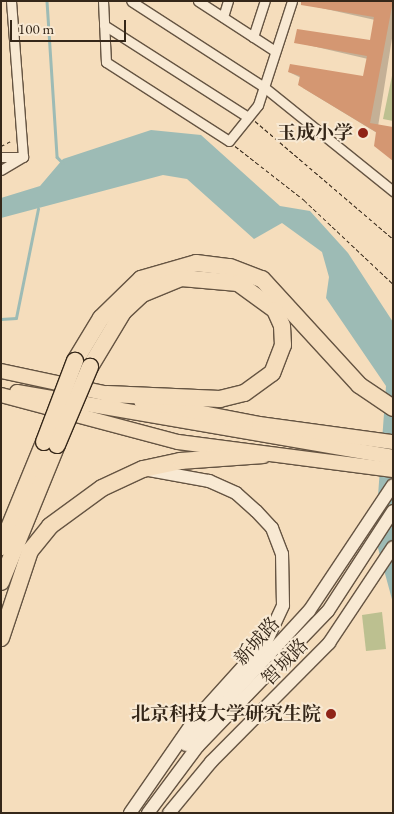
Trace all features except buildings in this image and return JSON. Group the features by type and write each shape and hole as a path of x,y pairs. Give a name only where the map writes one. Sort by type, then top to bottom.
{"highway":[{"path":"1,547 50,443 101,318 141,279 196,263 230,267 262,279 367,391 393,408"},
{"path":"83,364 123,312 142,294 181,278 238,283 275,310 282,326 283,345 272,373 244,393 220,399 107,394"},
{"path":"1,582 50,443"},
{"path":"1,638 20,571 45,532 102,488 143,469 263,455"}],"main road":[{"path":"1,371 259,424 393,442"},
{"path":"1,389 393,457"},
{"path":"1,394 129,431 263,455 393,470"}],"street":[{"path":"11,1 23,157"},
{"path":"103,1 106,62 228,141 248,117 264,87 292,1"},
{"path":"131,1 264,87 393,191"},
{"path":"198,1 275,51"},
{"path":"223,17 228,1"},
{"path":"253,37 265,1"},
{"path":"104,25 248,117"},
{"path":"1,157 23,157"},
{"path":"1,170 23,157"},
{"path":"130,813 193,722 267,640 283,605 282,554 272,528 256,511 236,493 209,481 143,469"},
{"name":"新城路","path":"138,813 191,738 309,611 393,485"},
{"name":"新城路","path":"148,813 156,799 198,746 328,611 393,511"},
{"name":"智城路","path":"169,813 211,762 329,643 393,547"}],"path":[{"path":"248,117 318,171 393,239"},
{"path":"228,141 304,200 393,284"}],"green space":[{"path":"393,71 393,121 383,119"},
{"path":"382,612 386,649 366,651 362,615"}],"water":[{"path":"151,130 201,135 280,206 310,211 348,253 393,322 393,603 375,537 386,386 326,298 329,277 322,252 282,223 254,239 187,179 163,175 1,218 1,198 40,186 63,159"}],"waterway":[{"path":"47,1 57,157 63,163"},
{"path":"1,319 16,318 38,209"}],"place":[{"name":"玉成小学","path":"363,133"},
{"name":"北京科技大学研究生院","path":"331,714"}]}
